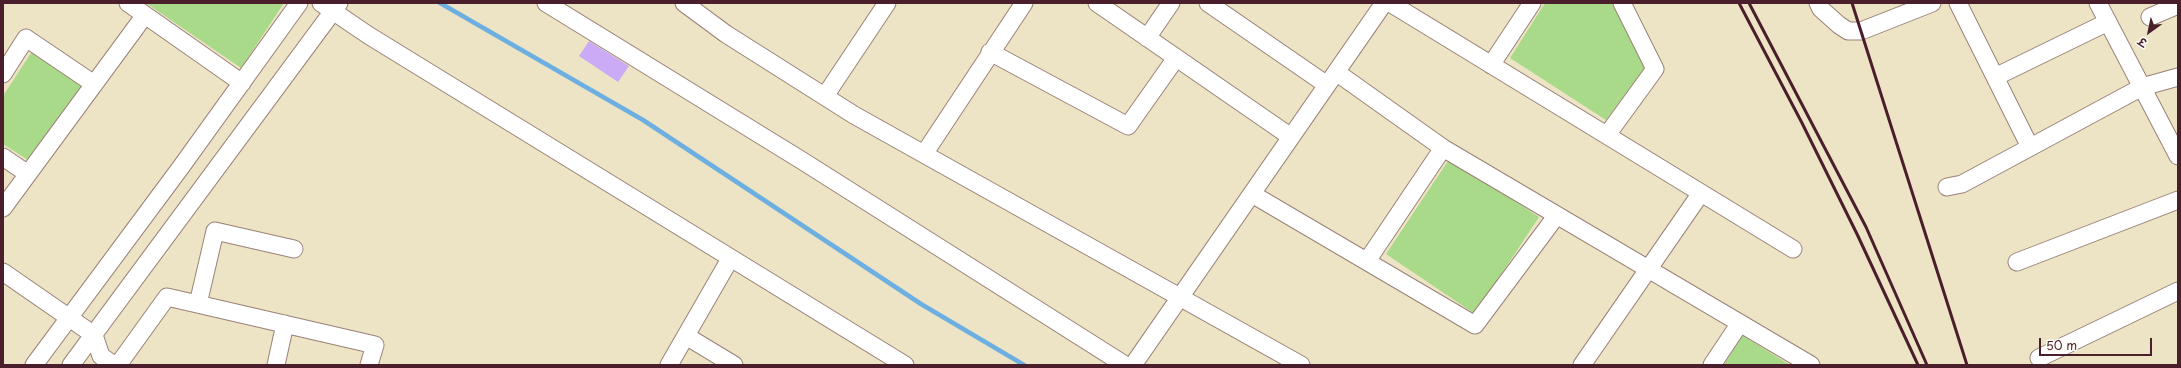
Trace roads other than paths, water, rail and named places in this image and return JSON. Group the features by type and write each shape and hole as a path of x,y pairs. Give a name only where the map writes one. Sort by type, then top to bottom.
{"street":[{"path":"128,3 242,83"},
{"path":"34,365 242,83 299,3"},
{"path":"546,3 801,160 1125,365"},
{"path":"684,3 726,34 825,96 924,154 1301,365"},
{"path":"825,96 887,3"},
{"path":"924,154 990,52 1024,3"},
{"path":"1097,3 1291,137"},
{"path":"1148,38 1171,3"},
{"path":"1208,3 1332,78 1443,148 1811,365"},
{"path":"1133,365 1384,3"},
{"path":"1390,3 1793,249"},
{"path":"1491,65 1532,3"},
{"path":"1607,135 1655,69 1622,3"},
{"path":"1818,3 1821,9 1839,25 1848,30 1854,31 1861,31 1932,3"},
{"path":"1958,3 2030,147"},
{"path":"2098,3 2178,156"},
{"path":"2150,17 2178,5"},
{"path":"71,365 331,6 374,39 730,259 905,365"},
{"path":"3,208 145,15"},
{"path":"1995,77 2108,22"},
{"path":"3,74 26,38 94,84"},
{"path":"990,52 1128,126 1176,58"},
{"path":"1947,187 1962,184 2142,87 2178,76"},
{"path":"1367,261 1443,148"},
{"path":"3,157 28,174"},
{"path":"1582,365 1701,193"},
{"path":"1252,194 1475,325 1557,215"},
{"path":"2017,262 2178,200"},
{"path":"198,304 215,230 294,249"},
{"path":"669,365 730,259"},
{"path":"3,272 94,334 101,356 114,365"},
{"path":"2040,358 2178,291"},
{"path":"118,365 167,297 375,345 369,365"},
{"path":"1712,365 1740,323"},
{"path":"276,365 285,324"},
{"path":"686,336 734,365"}],"waterway":[{"path":"440,3 643,120 921,304 1024,365"}],"railway":[{"path":"1739,3 1802,123 1857,234 1918,365"},
{"path":"1749,3 1866,227 1927,365"},
{"path":"1852,3 1967,365"}]}
